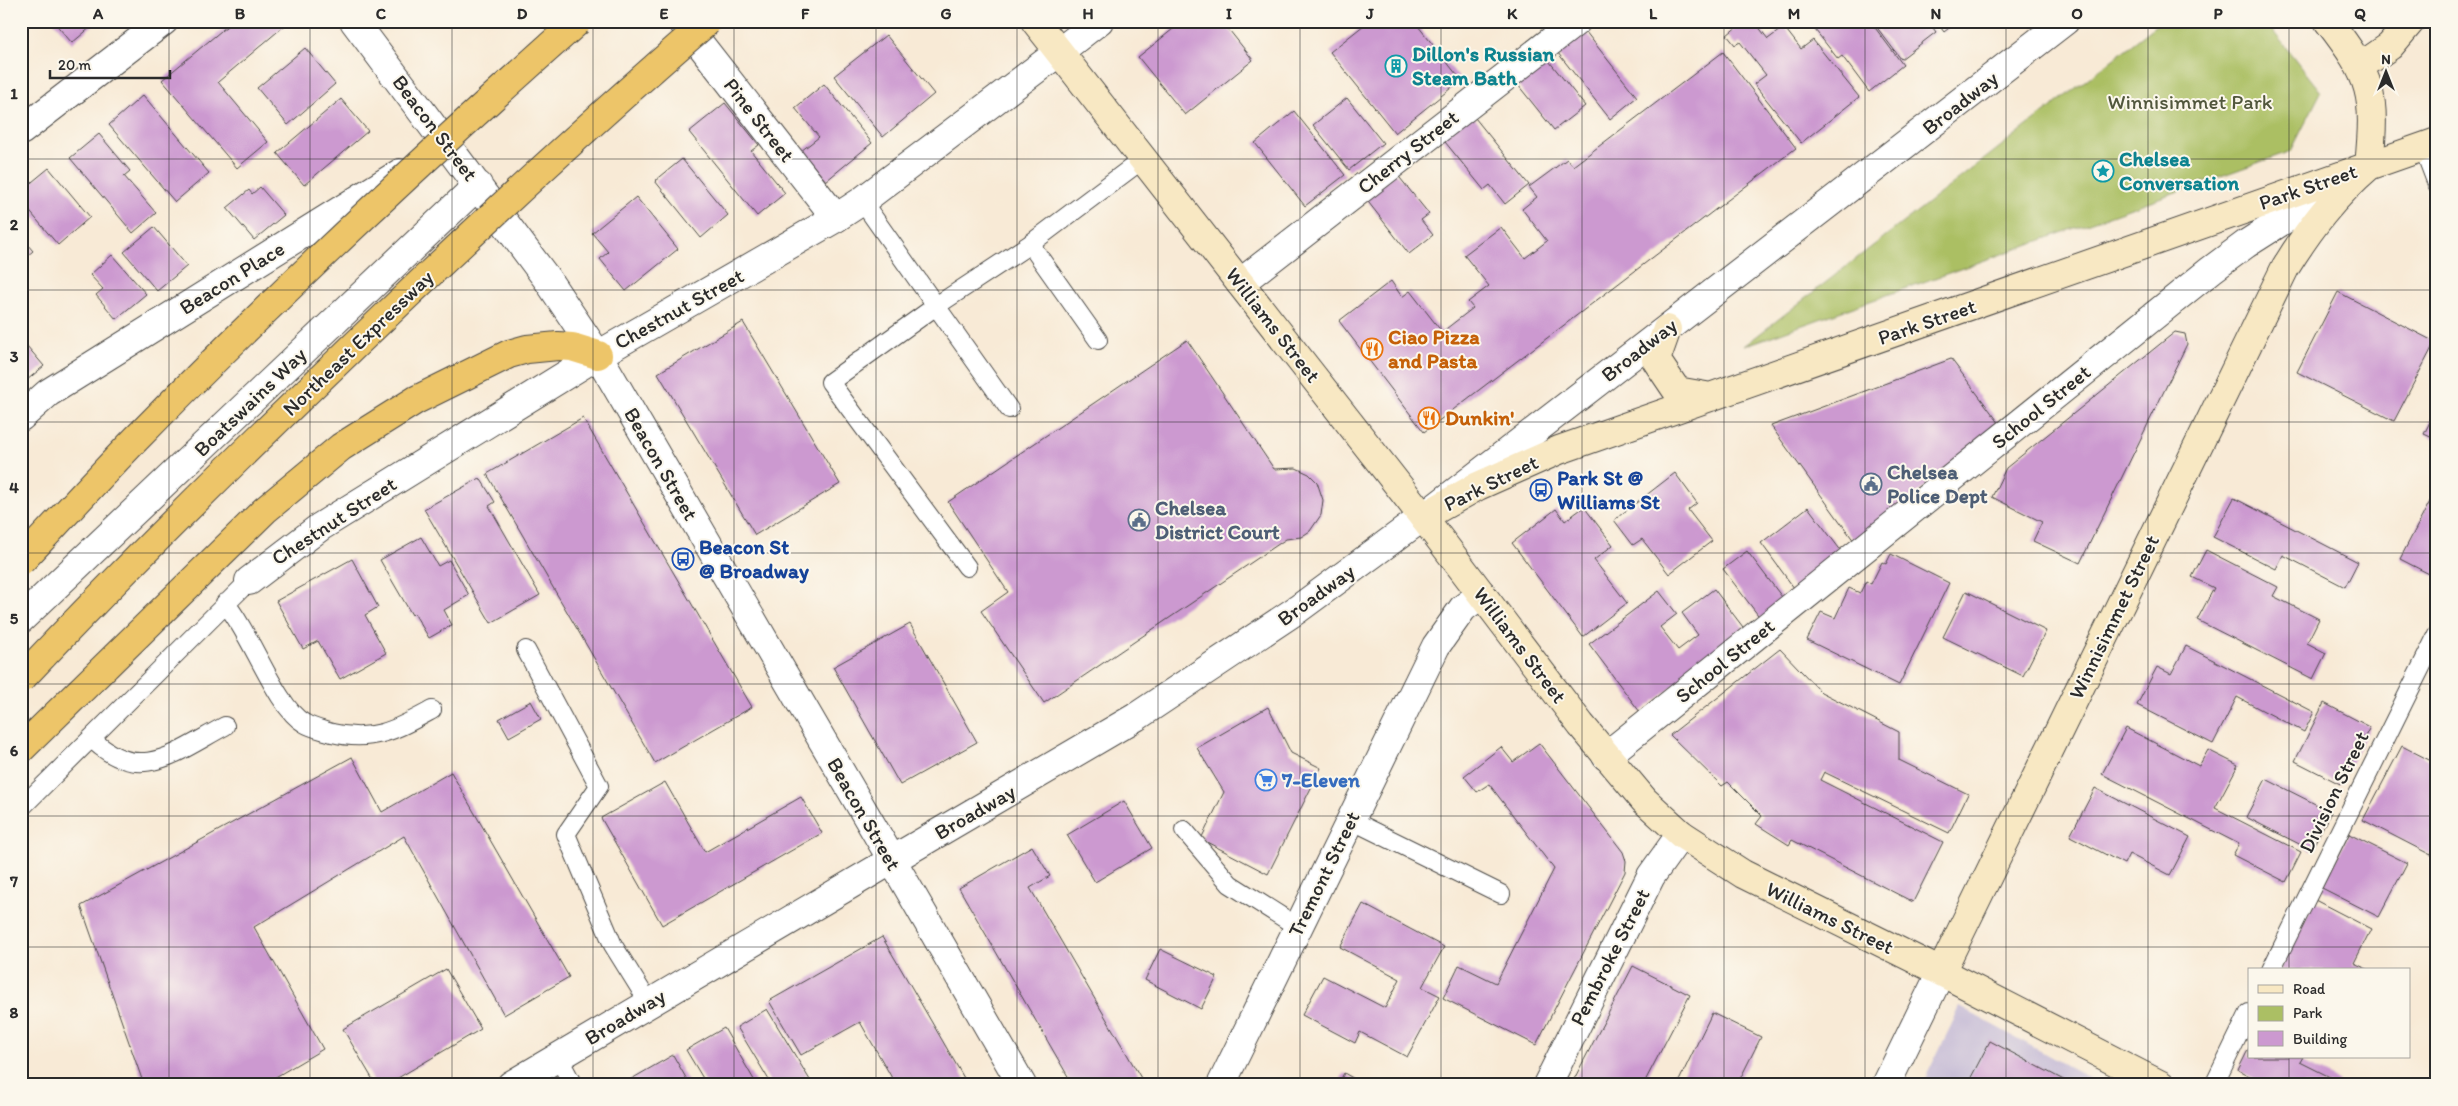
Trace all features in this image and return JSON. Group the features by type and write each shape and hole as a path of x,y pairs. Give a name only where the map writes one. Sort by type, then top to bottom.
{"highway":[{"path":"21,561 135,440 261,314 461,124 578,21"},
{"name":"Northeast Expressway","path":"21,679 195,497 406,292 624,91 707,21"},
{"path":"21,749 265,510 341,447 416,400 487,364 527,349 558,346 572,347 598,355"}],"main road":[{"name":"Williams Street","path":"1035,21 1423,517 1606,756 1644,800 1681,834 1742,874 1941,972 2161,1085"},
{"path":"2328,21 2361,66 2372,100 2373,122 2369,166"},
{"path":"2361,66 2390,46 2411,21"},
{"name":"Park Street","path":"1423,517 1478,486 1524,464 2430,145"},
{"name":"Winnisimmet Street","path":"1941,972 2284,268 2320,215 2342,189 2369,166"},
{"path":"1667,329 1656,360 1677,391 1711,397"}],"street":[{"path":"21,131 164,21"},
{"name":"Beacon Street","path":"354,21 478,185 565,305 598,355 1022,1085"},
{"name":"Pine Street","path":"682,21 836,218"},
{"name":"Chestnut Street","path":"249,581 320,527 598,355 836,218 862,201 1099,21"},
{"name":"Cherry Street","path":"1240,283 1577,21"},
{"name":"Broadway","path":"511,1085 1154,706 1290,614 1423,517 2065,21"},
{"name":"Beacon Place","path":"21,417 48,393 393,178 445,140"},
{"name":"School Street","path":"1606,756 2211,270 2246,244 2369,166"},
{"name":"Boatswains Way","path":"21,619 478,185"},
{"name":"Tremont Street","path":"1221,1085 1436,646 1463,608 1482,594"},
{"name":"Pembroke Street","path":"1547,1085 1651,876 1681,834"},
{"name":"Winnisimmet Street","path":"1886,1085 1941,972"}],"lane":[{"path":"2430,145 2437,184"},
{"path":"967,567 830,382 936,306 1030,244 1143,159"},
{"path":"862,201 1009,409"},
{"path":"1030,244 1098,340"},
{"path":"21,808 249,581"},
{"path":"225,603 240,623 284,702 302,722 345,736 378,736 394,730 432,710"},
{"name":"Division Street","path":"2272,968 2437,635"},
{"path":"526,650 598,786 566,834 613,945 649,1003"},
{"path":"91,738 113,757 125,762 138,763 169,756 225,726"},
{"path":"1351,820 1501,894"},
{"path":"1184,830 1230,884 1298,927"},
{"path":"2214,1085 2248,1015"},
{"path":"558,1057 572,1085"}],"shaded area":[{"path":"1960,1007 2102,1085 1922,1085"}],"green space":[{"name":"Winnisimmet Park","path":"2162,21 2265,21 2321,92 2291,151 1744,346"}],"building":[{"path":"53,21 98,21 72,43"},
{"path":"233,21 290,21 218,82 268,142 237,168 162,80"},
{"path":"1183,21 1222,21 1253,60 1185,115 1138,57"},
{"name":"Dillon's Russian Steam Bath","path":"1369,21 1414,21 1461,80 1395,133 1330,52"},
{"path":"1744,21 1754,21 1768,39 1784,27 1801,49 1813,40 1859,97 1801,143 1754,84 1766,75 1740,42 1735,45 1727,35"},
{"path":"1808,21 1870,21 1903,65 1869,92 1842,56 1838,59"},
{"path":"1872,21 1928,21 1936,32 1901,59"},
{"path":"1936,21 1958,21 1944,32"},
{"path":"1582,27 1637,97 1610,119 1554,48"},
{"path":"886,35 934,94 883,137 834,76"},
{"path":"305,48 335,84 288,125 257,88"},
{"path":"1723,52 1796,148 1424,432 1339,321 1391,281 1402,297 1410,291 1442,332 1473,308 1468,302 1489,286 1464,255 1501,227 1525,258 1547,241 1522,209 1537,197 1529,187 1567,159 1573,166"},
{"path":"1545,56 1585,106 1554,130 1514,80"},
{"path":"824,84 872,143 826,181 801,151 819,137 795,108"},
{"path":"143,95 209,173 175,202 109,125"},
{"path":"1347,98 1383,143 1349,170 1313,125"},
{"path":"341,99 368,131 304,185 277,153"},
{"path":"725,103 759,145 751,151 785,193 757,216 689,132"},
{"path":"1294,111 1345,175 1305,206 1255,143"},
{"path":"1471,113 1529,185 1505,204 1490,185 1484,190 1441,137"},
{"path":"99,134 130,171 124,176 156,213 133,233 70,158"},
{"path":"682,159 728,215 701,238 655,181"},
{"path":"49,168 90,217 58,245 21,201 21,191"},
{"path":"1396,173 1429,214 1421,220 1433,235 1409,254 1365,198"},
{"path":"260,187 284,215 254,240 227,208 249,190 252,194"},
{"path":"636,197 678,249 626,291 600,259 608,252 592,233"},
{"path":"154,227 187,266 157,291 124,252"},
{"path":"21,237 33,251 21,261"},
{"path":"112,255 146,294 116,319 96,295 103,289 90,275"},
{"path":"2338,292 2435,342 2394,421 2297,372"},
{"path":"743,322 840,484 755,535 658,373"},
{"path":"2175,332 2185,334 2187,344 2080,563 2033,541 2042,522 1992,497 2006,468"},
{"path":"21,339 44,366 21,385"},
{"name":"Chelsea District Court","path":"1187,340 1274,469 1296,468 1309,474 1317,482 1323,500 1321,515 1310,531 1301,537 1286,539 1044,703 981,611 1008,592 948,502"},
{"name":"Chelsea Police Dept","path":"1951,359 2003,428 1854,541 1771,426"},
{"path":"2437,408 2437,440 2424,434"},
{"path":"583,418 752,707 655,763 487,474"},
{"path":"1675,473 1697,503 1688,510 1712,541 1669,574 1642,539 1633,545 1614,520"},
{"path":"480,478 495,502 489,506 540,595 491,623 424,509"},
{"path":"2437,488 2437,578 2400,559"},
{"path":"2234,498 2358,562 2345,587 2283,555 2276,569 2213,537"},
{"path":"1584,507 1613,545 1594,560 1627,603 1583,637 1512,543 1556,509 1565,521"},
{"path":"1808,507 1845,556 1797,592 1761,543"},
{"path":"421,537 438,566 449,560 469,595 444,610 452,625 429,638 414,613 412,615 380,560"},
{"path":"2206,550 2278,587 2273,596 2319,619 2307,643 2326,653 2313,679 2197,620 2214,588 2192,577"},
{"path":"1747,551 1785,601 1761,619 1723,569"},
{"path":"1891,554 1949,583 1899,685 1807,640 1821,612 1835,618 1849,588 1860,593 1866,581 1871,584 1882,562 1886,564"},
{"path":"352,559 378,607 365,615 386,653 340,679 318,641 303,649 276,601"},
{"path":"1714,589 1746,631 1640,712 1589,644 1659,591 1677,614 1660,627 1678,650 1698,635 1682,613"},
{"path":"1966,591 2046,631 2023,676 1943,637"},
{"path":"910,624 977,742 900,785 833,667"},
{"path":"2186,646 2314,712 2304,732 2237,697 2213,744 2137,705 2157,667 2171,674"},
{"path":"1780,649 1821,692 1899,732 1899,760 1968,794 1949,833 1824,772 1820,780 1943,842 1913,902 1792,840 1789,845 1756,824 1762,816 1728,782 1722,786 1670,735"},
{"path":"531,701 541,719 509,737 499,719"},
{"path":"2324,703 2370,727 2340,784 2295,761"},
{"name":"7-Eleven","path":"1268,707 1291,753 1321,768 1268,874 1201,839 1224,792 1197,748"},
{"path":"2126,728 2199,766 2208,750 2238,765 2215,808 2301,852 2286,882 2233,855 2239,844 2102,774"},
{"path":"1539,743 1623,852 1626,861 1625,872 1536,1045 1443,998 1459,965 1496,983 1554,869 1489,784 1477,792 1464,776 1501,747 1513,762"},
{"path":"2402,746 2437,764 2437,844 2431,855 2363,820"},
{"path":"352,757 382,812 451,772 569,977 504,1015 404,836 254,927 323,1049 262,1085 144,1085 81,906"},
{"path":"2266,779 2331,812 2311,850 2246,817"},
{"path":"665,782 705,852 801,797 822,833 662,925 601,818"},
{"path":"2095,788 2190,837 2170,875 2129,854 2124,864 2070,836"},
{"path":"1124,801 1152,848 1095,882 1067,835"},
{"path":"2349,834 2407,863 2379,917 2322,888"},
{"path":"1032,846 1050,876 1030,888 1145,1085 1073,1085 959,888"},
{"path":"2315,900 2371,929 2354,963 2365,968 2281,968"},
{"path":"1363,904 1444,947 1422,987 1440,996 1407,1057 1360,1032 1355,1043 1302,1015 1323,976 1385,1008 1400,979 1340,947"},
{"path":"882,937 968,1085 896,1085 860,1022 801,1055 769,1001"},
{"path":"1160,949 1217,977 1201,1009 1145,980"},
{"path":"1633,966 1690,995 1643,1085 1571,1085"},
{"path":"446,969 481,1029 386,1085 376,1085 343,1029"},
{"path":"767,1009 813,1085 772,1085 737,1027"},
{"path":"1712,1013 1761,1037 1737,1085 1677,1085"},
{"path":"724,1028 757,1085 707,1085 686,1050"},
{"path":"1990,1041 2073,1085 1967,1085"},
{"path":"2248,1050 2248,1058 2302,1058 2300,1062 2338,1081 2336,1085 2267,1085 2238,1070"},
{"path":"673,1055 690,1085 621,1085"},
{"path":"1344,1073 1365,1085 1338,1085"}],"place":[{"name":"Dillon's Russian Steam Bath","path":"1396,66"},
{"name":"Chelsea Conversation","path":"2103,171"},
{"name":"Ciao Pizza and Pasta","path":"1372,349"},
{"name":"Dunkin'","path":"1429,418"},
{"name":"Chelsea Police Dept","path":"1871,484"},
{"name":"Park St @ Williams St","path":"1541,490"},
{"name":"Chelsea District Court","path":"1139,520"},
{"name":"Beacon St @ Broadway","path":"683,559"},
{"name":"7-Eleven","path":"1266,780"}]}
